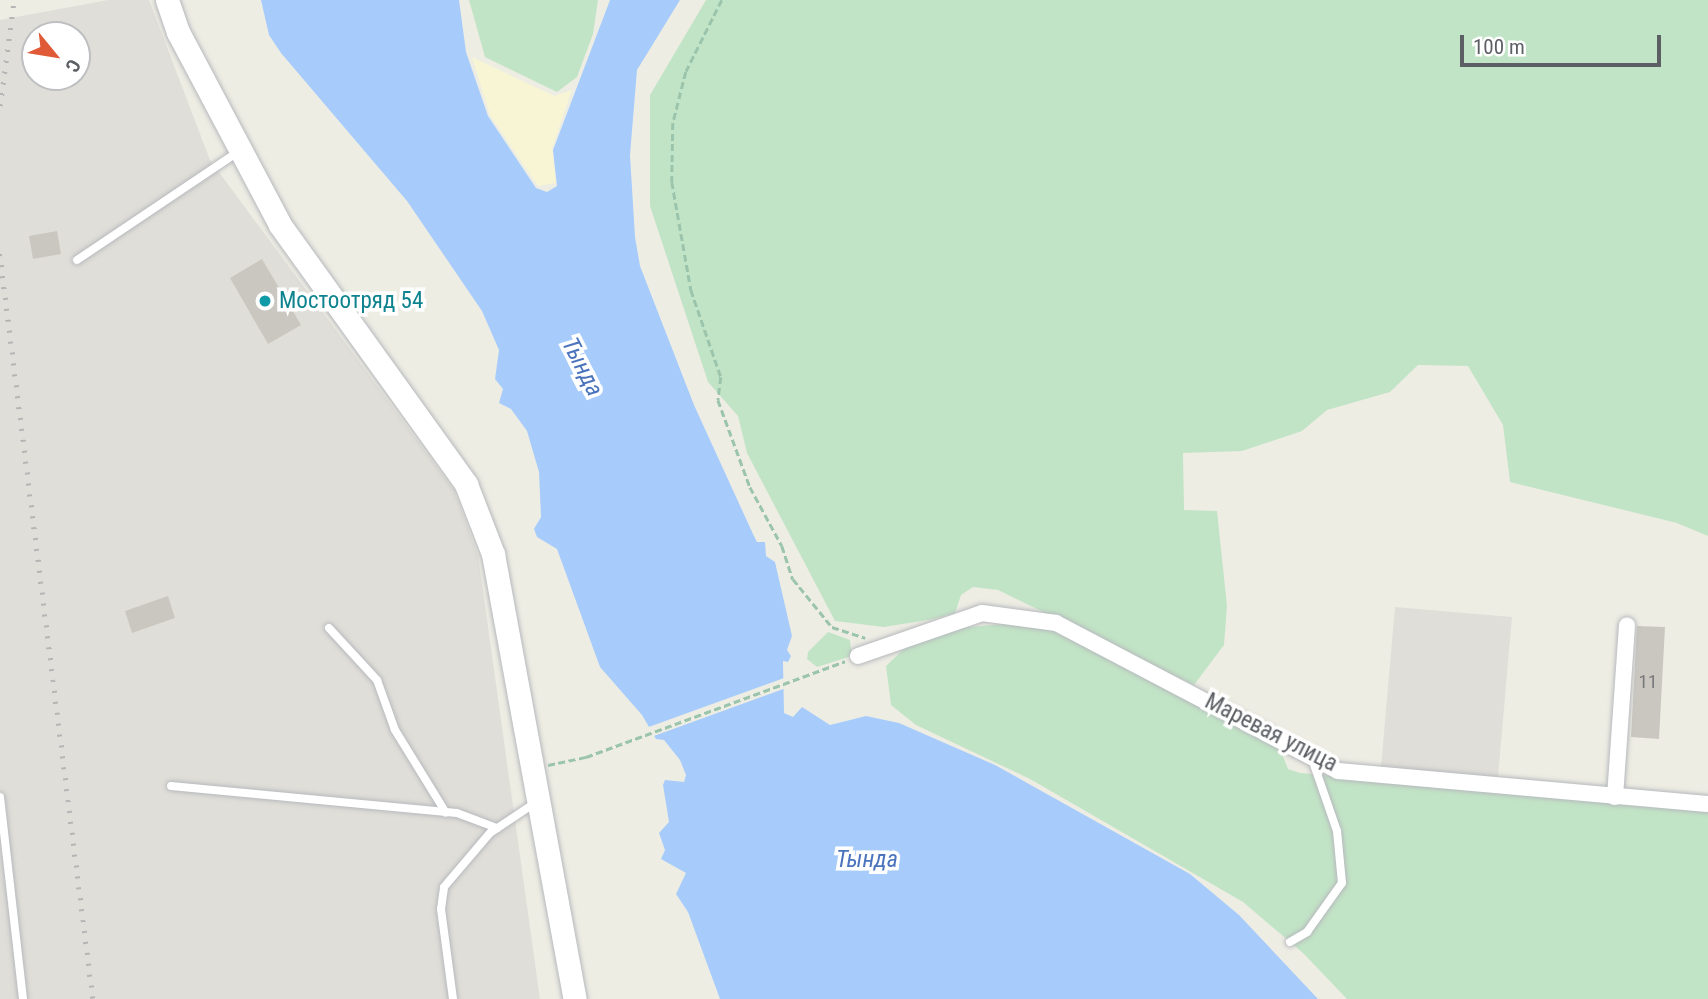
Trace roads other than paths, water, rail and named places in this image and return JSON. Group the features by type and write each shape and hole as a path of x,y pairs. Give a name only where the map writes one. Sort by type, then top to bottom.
{"street":[{"path":"167,0 178,32 280,225 466,484 493,554 575,999"},
{"name":"Маревая улица","path":"858,656 982,613 1056,623 1338,771 1708,804"},
{"path":"1615,797 1627,625"}],"lane":[{"path":"77,260 241,150"},
{"path":"329,628 377,680 395,730 446,813"},
{"path":"1290,942 1307,932 1342,883 1336,831 1311,757"},
{"path":"172,786 317,797 446,813 497,828"},
{"path":"0,797 23,999"},
{"path":"453,999 440,909 444,887 497,828 538,802"}],"water":[{"name":"Тында","path":"261,0 459,0 466,52 488,116 536,188 547,192 557,186 553,150 610,0 680,0 637,70 630,155 635,237 640,266 694,405 757,542 765,542 766,556 775,562 792,636 787,650 791,656 788,662 783,661 784,713 793,717 802,707 830,725 866,716 899,723 995,765 1190,874 1239,915 1318,999 720,999 688,912 676,894 686,873 661,859 665,850 659,833 669,822 663,785 665,780 684,782 686,775 680,760 664,740 656,739 642,715 600,667 557,549 537,537 534,529 541,517 539,472 527,431 511,409 499,403 503,389 495,379 499,350 482,311 407,201 281,53 269,35"}],"railway":[{"path":"0,106 14,0"},
{"path":"0,254 93,999"}],"place":[{"name":"Мостоотряд 54","path":"265,301"}]}
